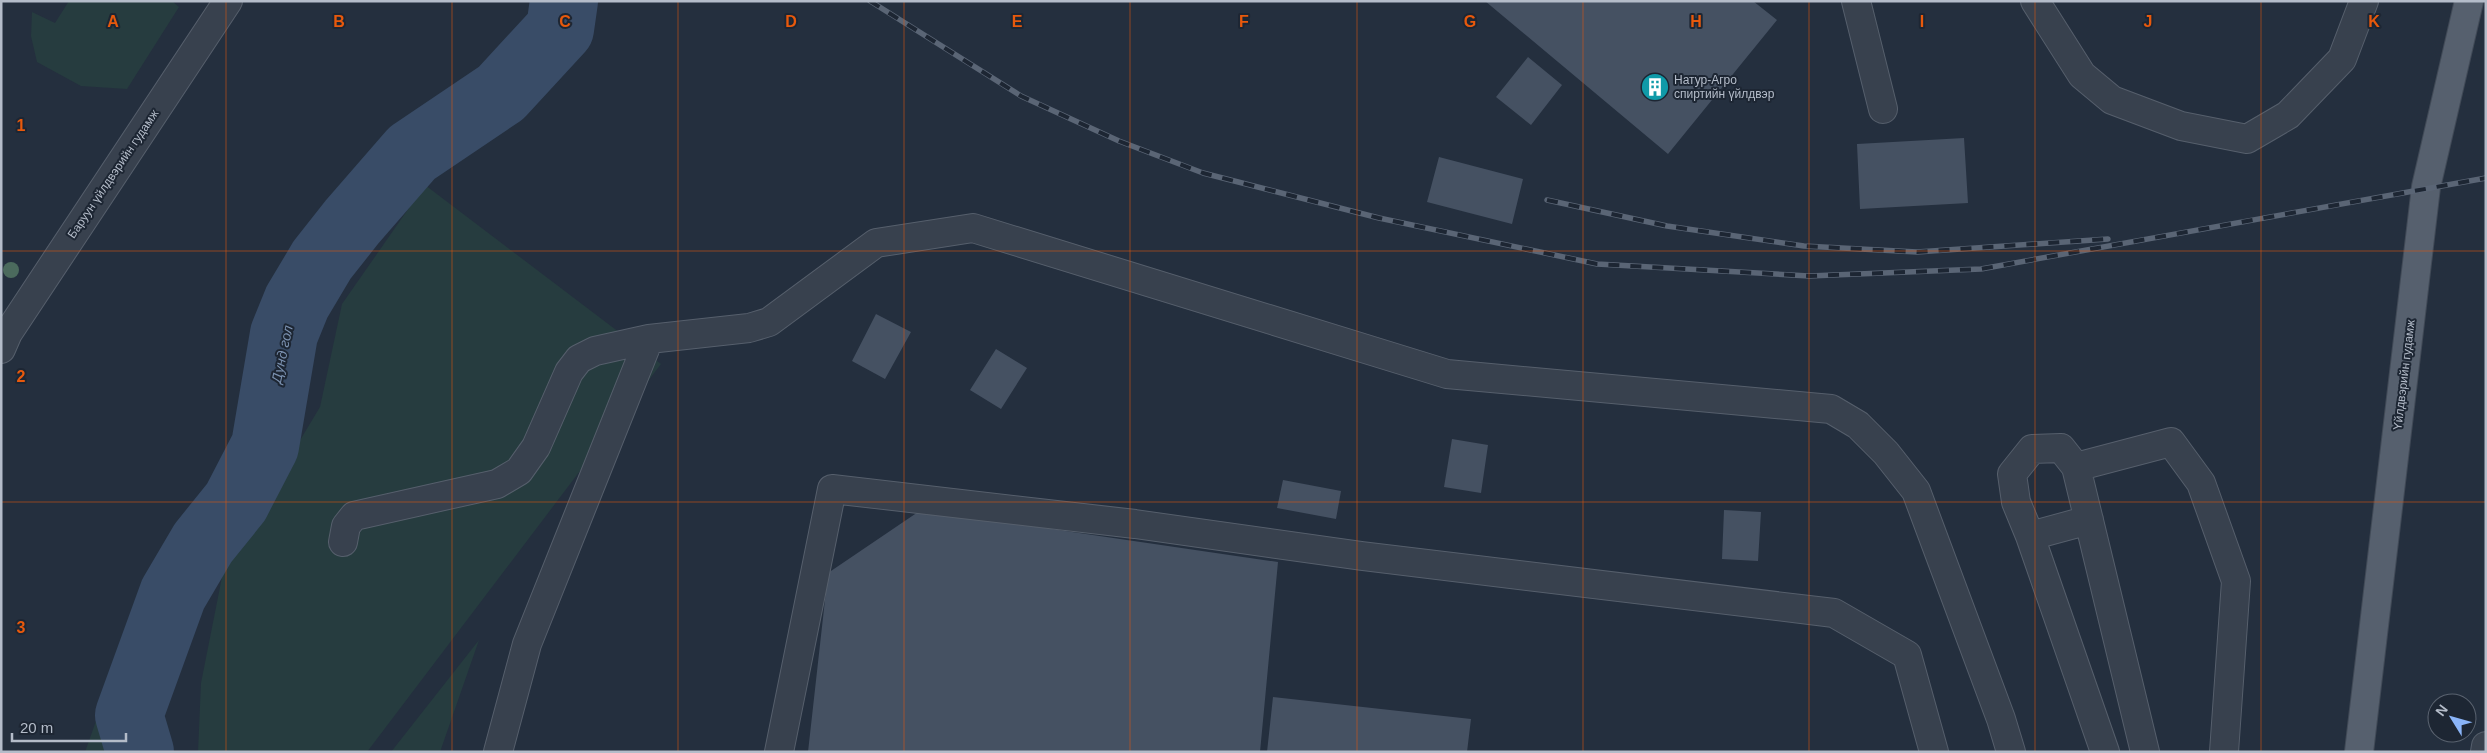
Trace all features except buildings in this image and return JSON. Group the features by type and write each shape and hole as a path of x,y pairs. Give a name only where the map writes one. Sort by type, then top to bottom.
{"main road":[{"name":"Yйлдвэрийн гудамж","path":"2359,752 2426,188 2469,1"}],"street":[{"name":"Баруун үйлдвэрийн гудамж","path":"4,337 228,1"},
{"path":"1856,1 1883,109"},
{"path":"2035,1 2082,75 2112,100 2180,126 2247,139 2288,115 2342,60 2364,1"},
{"path":"343,542 346,526 354,516 497,484 519,471 536,447 569,372 579,359 595,350 649,339 749,328 769,322 876,242 973,228 1447,374 1831,409 1858,424 1886,453 1916,491 2001,719 2011,752"},
{"path":"498,752 527,644 649,339"},
{"path":"2076,467 2171,442 2201,484 2236,581 2224,752"},
{"path":"2105,752 2030,536 2016,502 2012,474 2032,449 2061,448 2076,467 2145,752"},
{"path":"779,752 832,489 1135,524 1362,556 1834,612 1907,656 1934,752"},
{"path":"2030,536 2089,520"},
{"path":"2485,752 2486,746"}],"green space":[{"path":"69,1 172,1 179,7 127,89 81,86 37,62 31,36 32,12 55,23"},
{"path":"425,185 661,364 367,752 198,752 201,683 224,567 320,407 342,304"},
{"path":"479,640 440,752 391,752"},
{"path":"96,721 106,752 85,752"}],"waterway":[{"name":"Дунд гол","path":"140,752 129,715 173,594 203,543 236,502 265,446 284,334 297,302 322,260 352,222 412,153 501,93 560,29 564,1"}],"railway":[{"path":"870,1 1021,96 1119,141 1203,173 1379,218 1597,264 1809,276 1981,269 2486,178"},
{"path":"1547,200 1667,226 1804,246 1917,252 2108,239"}],"place":[{"name":"Натур-Агро спиртийн үйлдвэр","path":"1655,87"}]}
